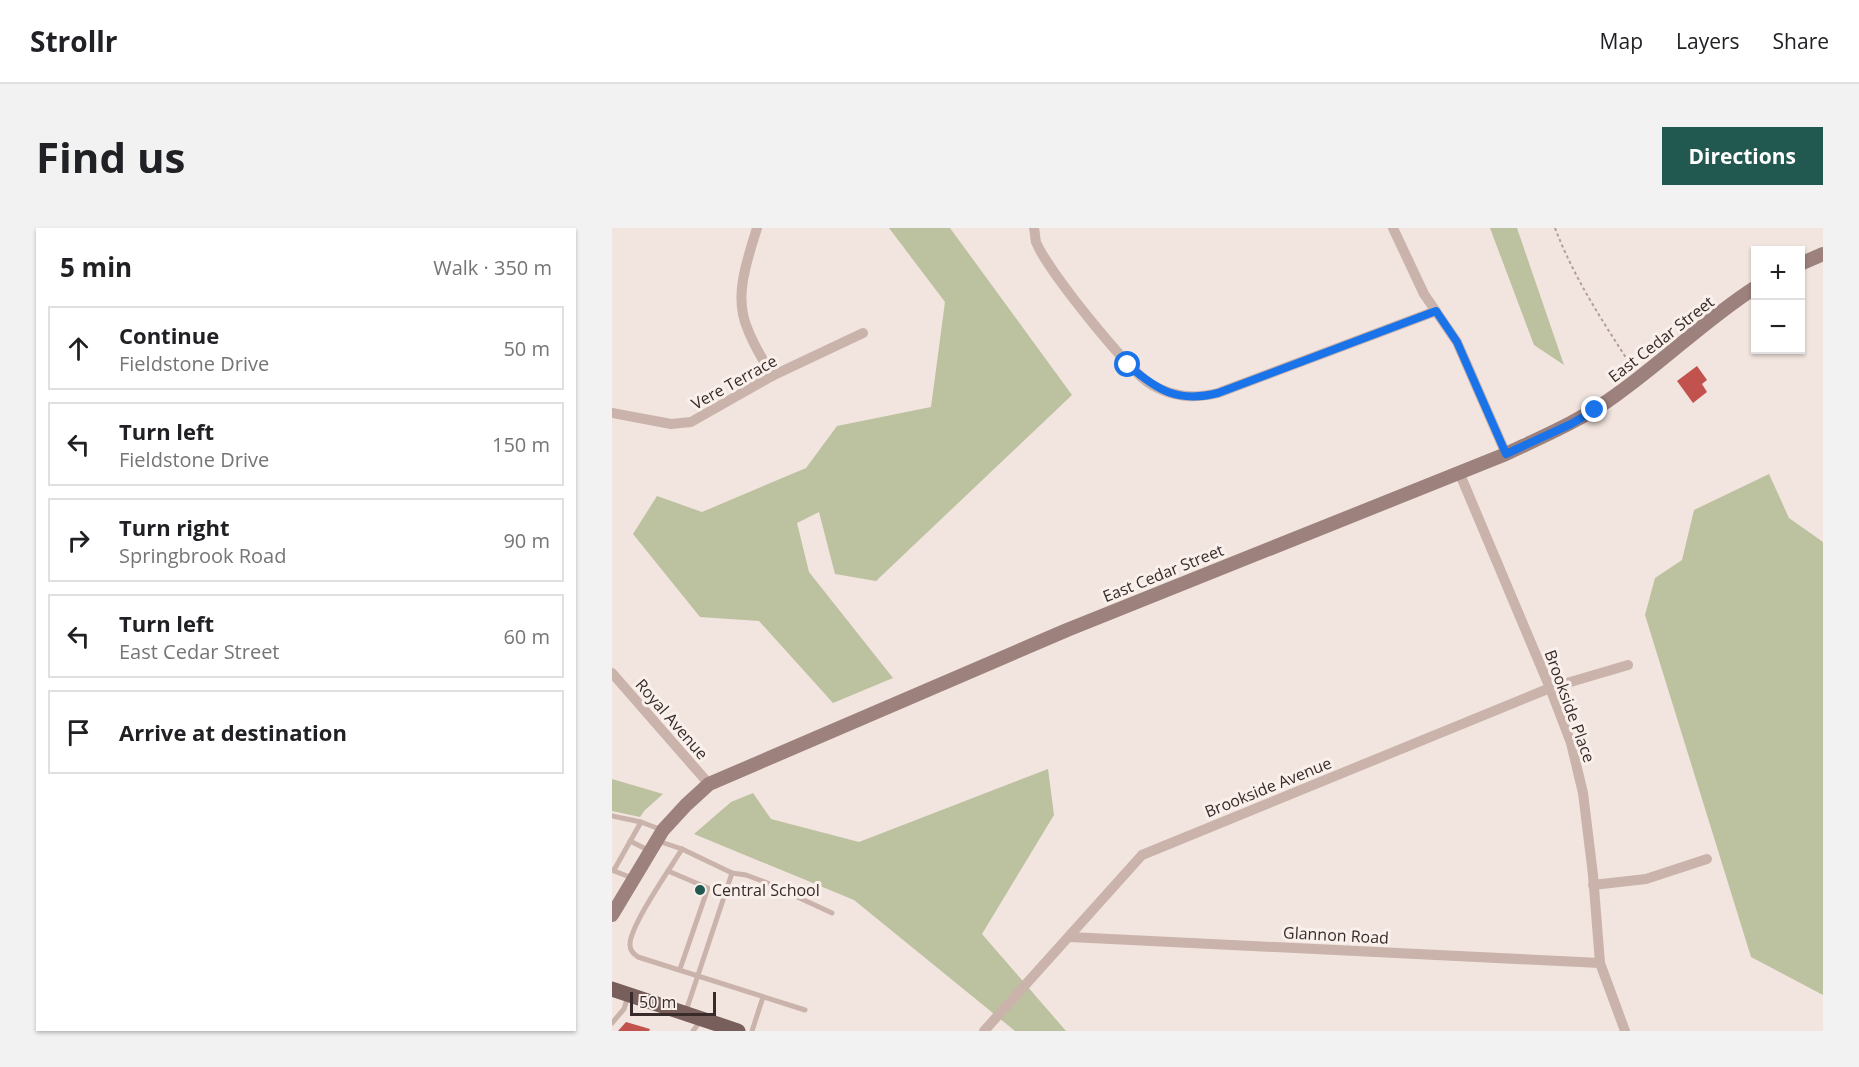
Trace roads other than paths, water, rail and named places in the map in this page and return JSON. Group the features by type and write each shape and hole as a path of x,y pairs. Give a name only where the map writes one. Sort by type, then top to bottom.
{"main road":[{"path":"612,989 686,1013 697,1025 738,1031"}],"street":[{"path":"757,228 742,280 742,312 747,329 772,376"},
{"path":"1034,228 1036,242 1054,273 1128,365 1150,384 1173,394 1197,398 1218,393 1436,311"},
{"path":"1394,228 1424,294 1457,342 1506,454"},
{"path":"1805,262 1823,254"},
{"name":"East Cedar Street","path":"612,915 656,840 686,805 709,784 1067,630 1506,454 1571,424 1595,410 1639,378 1751,290"},
{"name":"Vere Terrace","path":"612,413 671,424 691,422 772,376 863,333"},
{"name":"Brookside Place","path":"1459,472 1571,743 1583,794 1600,963 1625,1031"},
{"name":"Brookside Avenue","path":"984,1031 1142,855 1550,688 1628,665"},
{"name":"Royal Avenue","path":"612,673 709,784"},
{"path":"1593,885 1646,879 1707,859"},
{"name":"Glannon Road","path":"1070,937 1600,963"}],"lane":[{"path":"612,816 641,822 656,840"},
{"path":"634,878 613,870 641,822"},
{"path":"630,841 656,840 682,849 732,873 765,882 832,913"},
{"path":"682,849 640,917 630,945 632,952 638,957 805,1010"},
{"path":"668,871 708,888 680,969"},
{"path":"686,1013 732,873"},
{"path":"612,1023 624,1009 629,994"},
{"path":"752,1031 763,996"}],"place":[{"name":"Central School","path":"700,890"}]}
